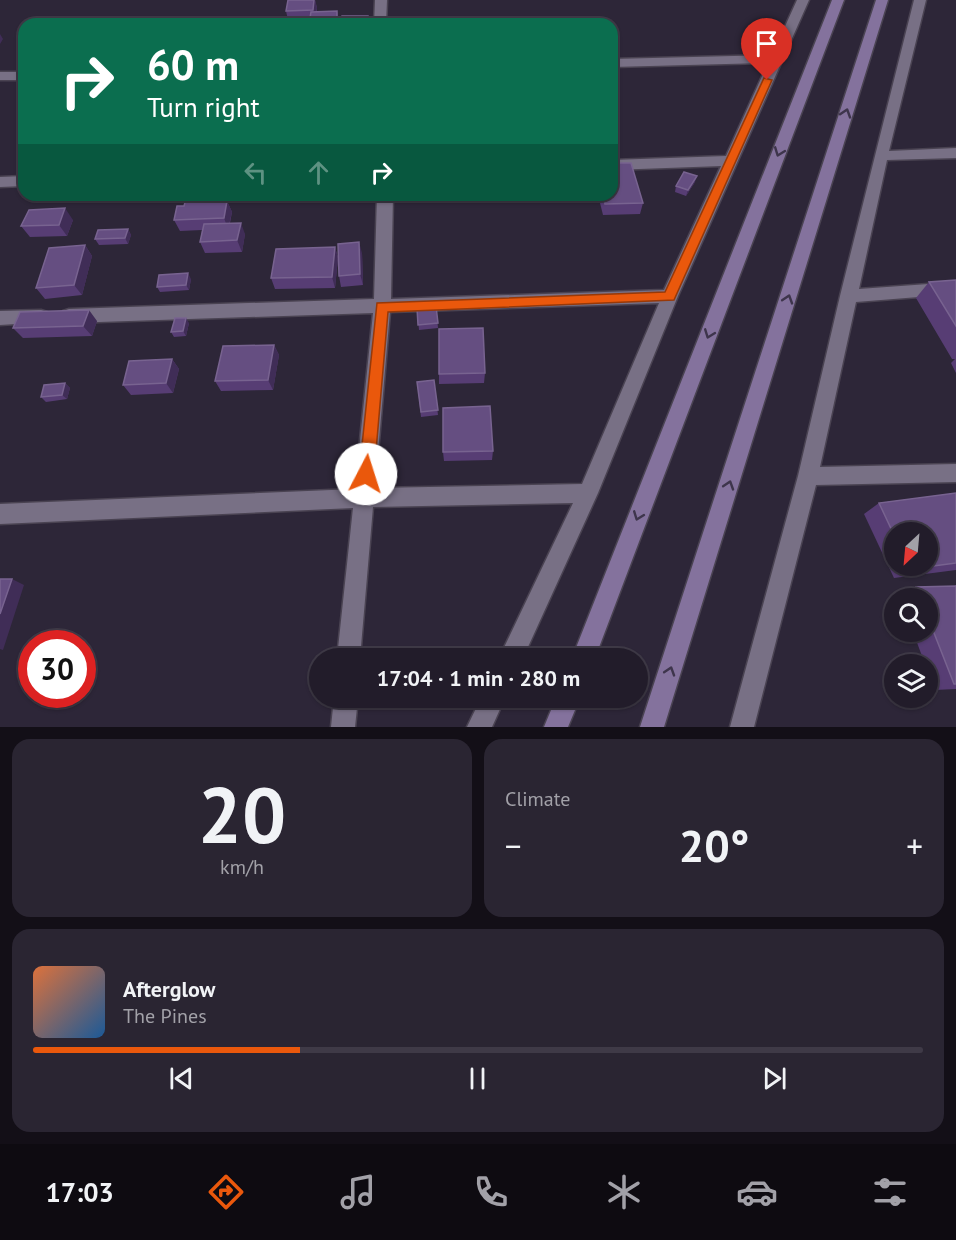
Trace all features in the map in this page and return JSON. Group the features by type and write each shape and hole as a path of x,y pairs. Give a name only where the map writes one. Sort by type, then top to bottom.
{"street":[{"path":"380,18 381,0"},
{"path":"516,648 588,493 670,296 803,0"},
{"path":"587,648 838,0"},
{"path":"652,727 882,0"},
{"path":"742,727 808,476 848,296 920,0"},
{"path":"618,63 776,59"},
{"path":"0,76 18,76"},
{"path":"881,156 956,153"},
{"path":"618,165 732,161"},
{"path":"0,182 18,181"},
{"path":"350,648 382,307 385,201"},
{"path":"848,296 956,288"},
{"path":"0,318 670,296"},
{"path":"808,476 956,474"},
{"path":"0,514 364,498 588,493"},
{"path":"343,727 344,708"},
{"path":"479,727 488,708"},
{"path":"556,727 564,708"}],"building":[{"path":"288,0 314,0 313,10 286,11"},
{"path":"337,11 337,18 310,18 311,12"},
{"path":"342,16 368,16 368,18 342,18"},
{"path":"618,163 631,163 643,203 605,204 604,201 618,201"},
{"path":"684,172 697,176 688,190 676,186"},
{"path":"185,201 227,201 224,218 174,220 177,206 184,206"},
{"path":"65,208 59,225 21,226 29,210"},
{"path":"241,223 237,240 200,242 204,224"},
{"path":"128,229 125,238 95,239 98,230"},
{"path":"359,242 360,274 339,276 338,244"},
{"path":"85,245 74,285 36,288 49,248"},
{"path":"335,247 332,277 271,278 276,249"},
{"path":"188,273 186,285 157,287 159,275"},
{"path":"956,280 956,326 929,282"},
{"path":"436,306 438,323 418,325 417,308"},
{"path":"89,310 83,326 13,328 20,312"},
{"path":"175,318 186,318 183,331 171,332"},
{"path":"483,328 485,373 439,374 439,329"},
{"path":"274,345 268,380 215,381 223,346"},
{"path":"172,359 166,383 123,385 129,361"},
{"path":"434,380 438,410 421,412 417,382"},
{"path":"65,383 62,395 41,397 44,385"},
{"path":"490,406 493,451 443,452 443,408"},
{"path":"956,493 956,563 938,565 938,522 888,522 879,503"},
{"path":"0,579 12,579 0,614"},
{"path":"956,586 956,684 954,684 938,642 938,588 916,587"}],"route":[{"path":"366,474 382,307 670,296 767,80"}]}
